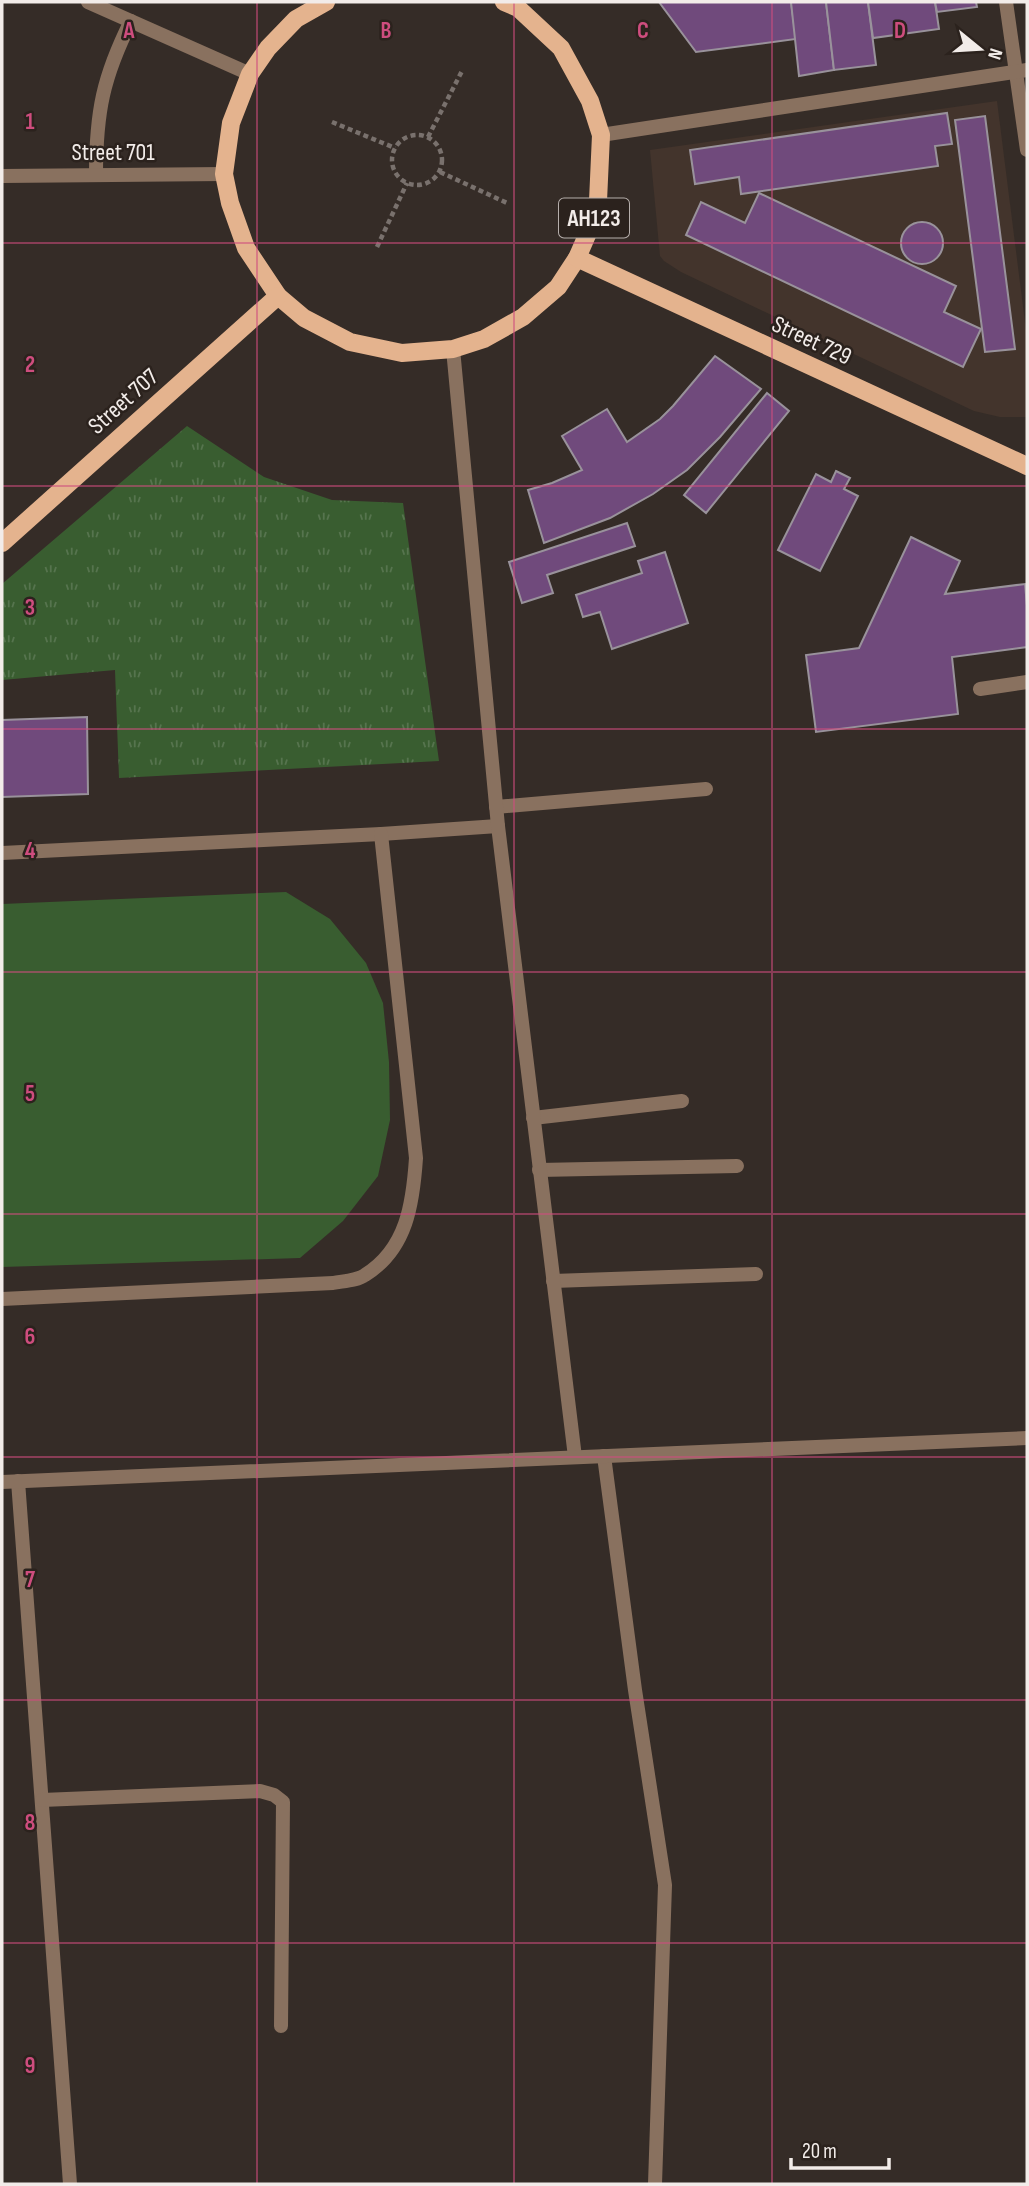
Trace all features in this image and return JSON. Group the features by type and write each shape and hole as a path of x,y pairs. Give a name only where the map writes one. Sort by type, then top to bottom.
{"main road":[{"name":"AH123","path":"326,2 296,19 268,48 250,74 231,123 224,174 230,203 246,248 278,296 304,318 350,342 402,353 453,349 484,339 523,317 558,287 577,258 592,226 598,201 601,135 590,101 561,48 515,4"},
{"name":"Street 729","path":"577,258 1027,466"},
{"name":"Street 707","path":"2,543 278,296"}],"street":[{"path":"88,2 250,74"},
{"path":"1006,2 1022,71 1027,150"},
{"path":"96,175 97,119 104,86 113,57 131,21"},
{"path":"601,135 1022,71"},
{"name":"Street 701","path":"2,176 224,174"},
{"path":"453,349 498,826 575,1457"},
{"path":"980,688 1027,682"},
{"path":"496,807 706,789"},
{"path":"2,853 498,826"},
{"path":"2,1299 333,1283 363,1277 386,1258 405,1227 413,1197 416,1158 382,834"},
{"path":"533,1118 682,1101"},
{"path":"540,1170 737,1166"},
{"path":"553,1280 756,1274"},
{"path":"2,1482 1027,1438"},
{"path":"604,1456 664,1885 654,2184"},
{"path":"18,1481 70,2184"},
{"path":"42,1801 260,1791 274,1795 283,1802 281,2026"}],"path":[{"path":"428,137 462,71"},
{"path":"332,122 395,148"},
{"path":"411,135 428,137 443,155 440,172 436,178 420,186 407,183 397,176 393,168 395,148 411,135"},
{"path":"440,172 507,203"},
{"path":"377,247 407,183"}],"shaded area":[{"path":"997,101 1027,338 1027,417 1000,417 974,411 681,272 660,256 650,150"}],"green space":[{"path":"187,426 264,477 332,500 403,503 439,761 119,778 115,670 2,680 2,584"},
{"path":"286,892 330,919 366,963 383,1003 389,1062 390,1120 378,1176 343,1221 300,1258 2,1267 2,904"}],"building":[{"path":"659,2 791,2 796,39 696,52"},
{"path":"791,2 826,2 834,70 799,76"},
{"path":"826,2 868,2 876,65 834,70"},
{"path":"868,2 935,2 939,29 873,38"},
{"path":"935,2 976,2 977,7 937,12"},
{"path":"947,113 952,144 935,146 938,166 741,194 739,177 695,184 690,150"},
{"path":"985,116 1015,349 985,352 955,120"},
{"path":"759,193 956,286 944,312 981,329 963,367 686,235 701,202 745,223"},
{"path":"922,222 937,228 943,243 937,258 922,264 907,258 901,243 907,228"},
{"path":"715,356 761,389 720,437 687,470 653,494 610,518 544,543 528,490 582,470 562,436 607,409 627,442 660,419"},
{"path":"767,393 789,411 706,513 684,495"},
{"path":"836,471 850,478 844,489 858,496 820,571 778,550 816,474 831,482"},
{"path":"627,523 635,546 547,575 553,593 522,603 509,562"},
{"path":"911,537 960,561 945,594 1025,584 1027,647 952,657 958,714 816,732 806,655 859,648"},
{"path":"665,552 688,623 612,649 600,612 583,617 576,595 642,573 638,561"},
{"path":"87,717 88,794 2,797 2,720"}]}
